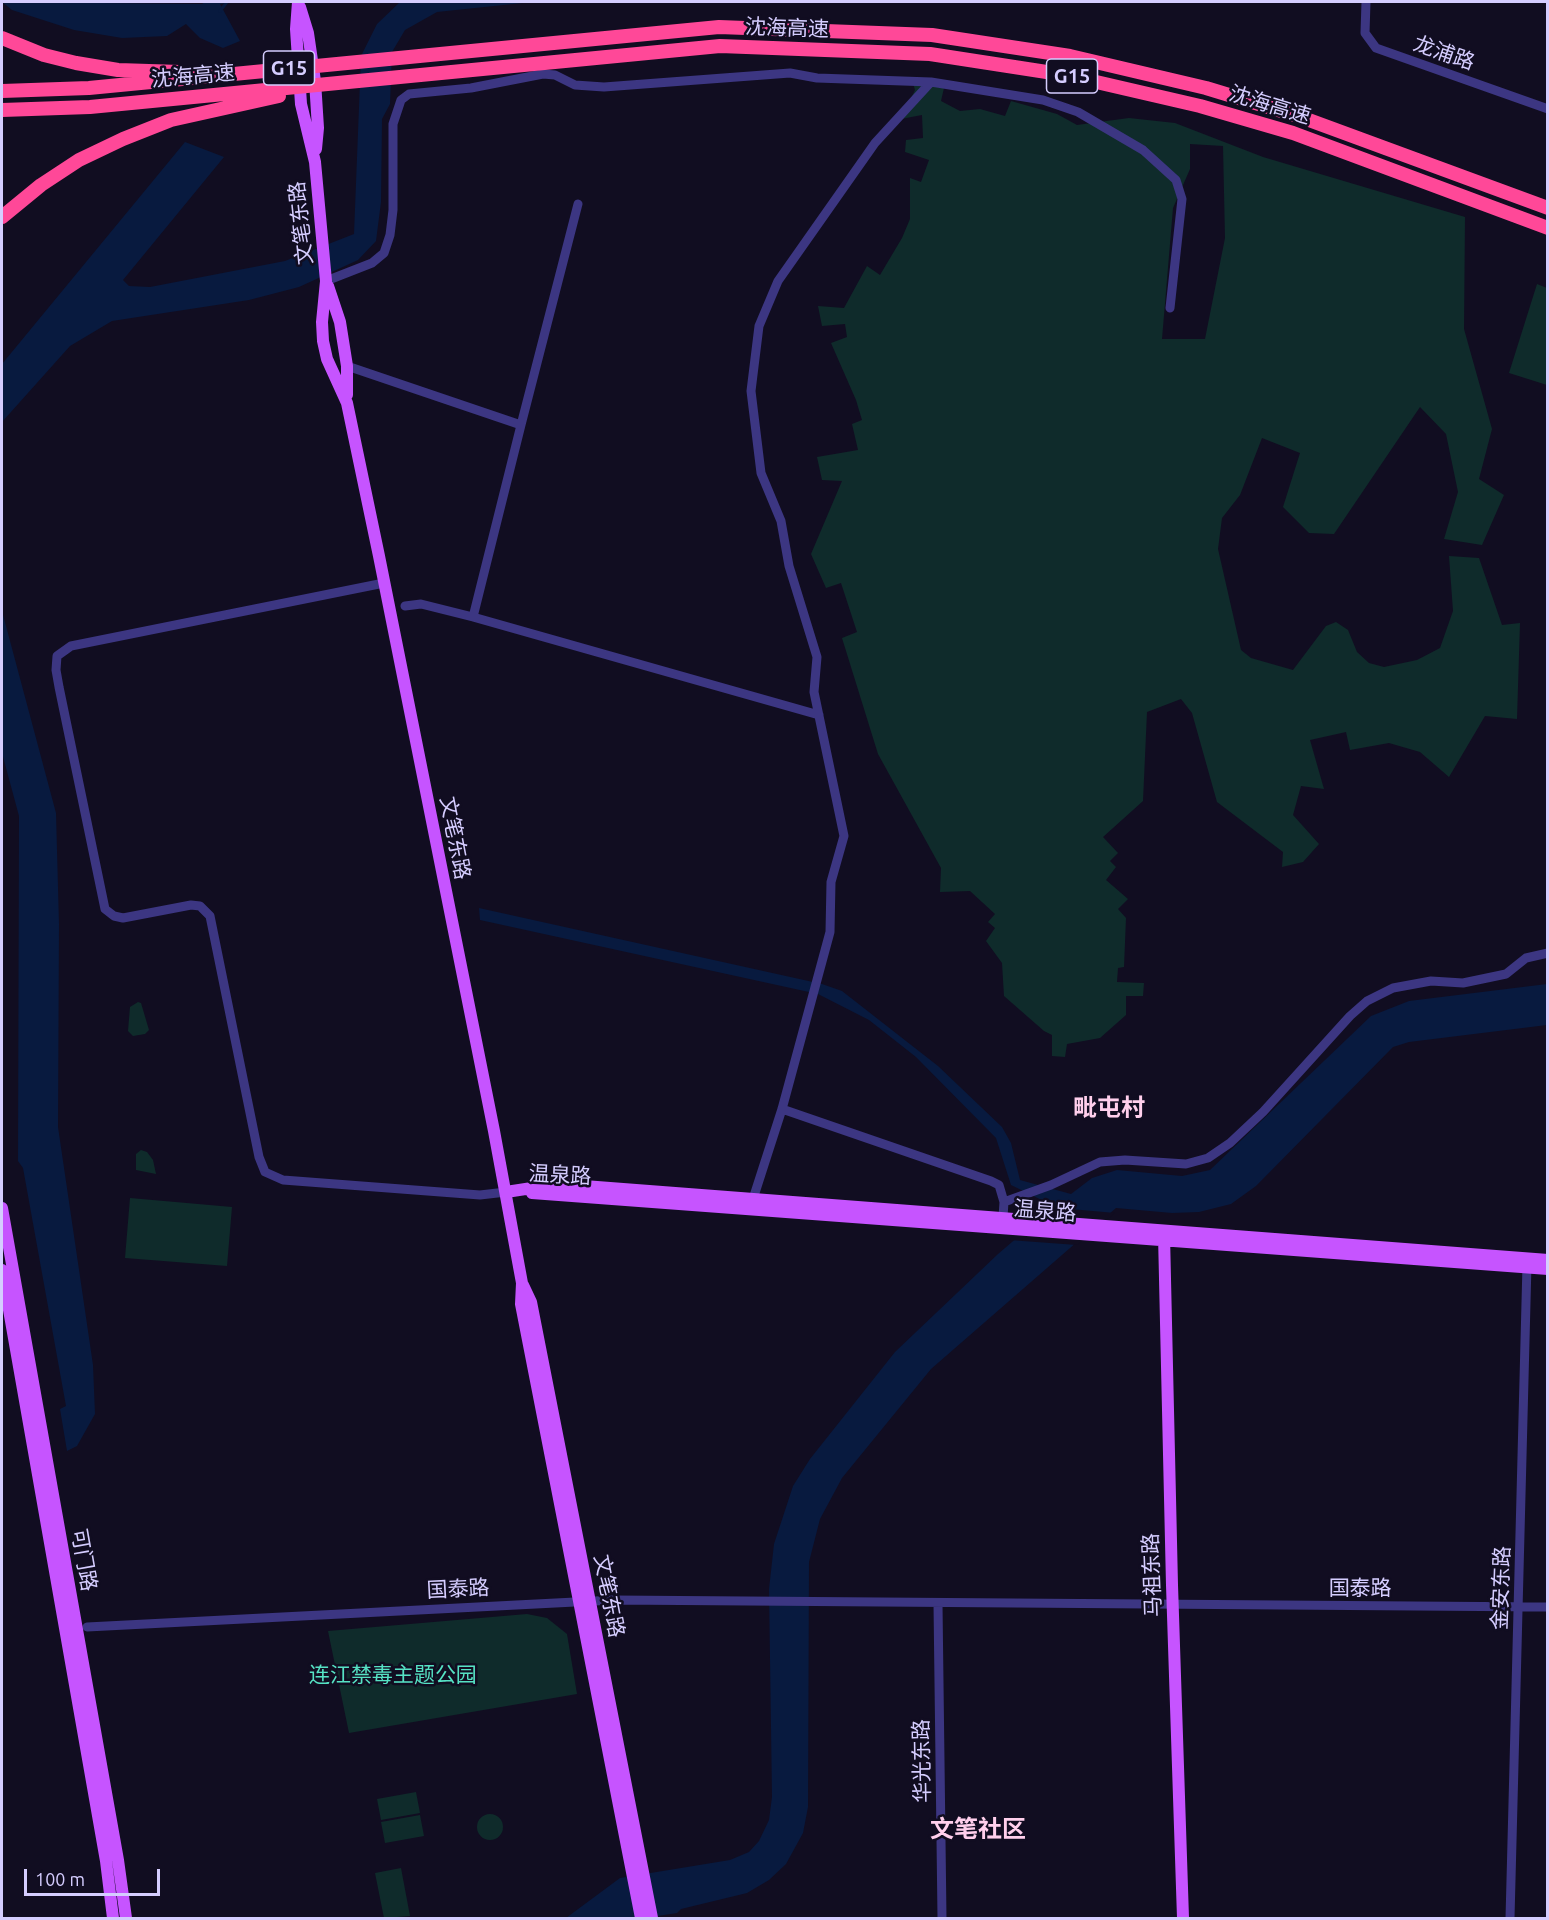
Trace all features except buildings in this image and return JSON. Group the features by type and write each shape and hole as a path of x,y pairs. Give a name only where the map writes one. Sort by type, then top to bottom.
{"highway":[{"name":"沈海高速","path":"2,91 89,88 731,28 932,34 1070,56 1206,88 1288,113 1548,208"},
{"path":"2,38 44,55 118,70 195,72 326,65"},
{"name":"沈海高速","path":"2,110 90,107 720,46 930,54 1066,75 1200,106 1293,133 1548,228"},
{"path":"2,217 41,185 80,160 133,135 171,120 339,83"}],"main road":[{"name":"文笔东路","path":"298,2 308,33 315,81 318,128 315,162 326,281 322,322 323,341 327,359 347,403"},
{"name":"文笔东路","path":"326,281 340,322 347,366 347,403 506,1192 522,1282 521,1304 584,1601 638,1873 652,1918"},
{"name":"温泉路","path":"506,1192 551,1184 1003,1217 1021,1224"},
{"name":"温泉路","path":"506,1192 1021,1224 1527,1263 1548,1269"},
{"name":"可门路","path":"2,1208 116,1848 126,1918"},
{"name":"马祖东路","path":"1164,1236 1183,1918"},
{"name":"温泉路","path":"1527,1263 1548,1260"},
{"name":"可门路","path":"2,1270 106,1861 113,1918"},
{"name":"文笔东路","path":"638,1873 641,1918"}],"street":[{"name":"龙浦路","path":"1366,2 1365,33 1376,48 1548,109"},
{"path":"326,281 372,263 384,252 390,235 393,210 393,124 401,100 409,94 471,88 543,74 555,75 575,85 604,87 789,73 817,78 931,82 1043,100 1078,112 1143,150 1176,180 1182,199 1170,308"},
{"path":"753,1199 782,1108 830,932 831,882 844,836 814,692 817,657 789,566 780,521 761,473 751,391 759,326 778,281 875,143 931,82"},
{"path":"473,616 578,204"},
{"path":"347,366 521,425"},
{"path":"384,583 71,646 60,653 56,665 63,710 105,909 114,916 123,918 191,905 200,906 210,916 259,1157 265,1172 282,1180 480,1195 506,1192"},
{"path":"405,606 421,604 473,616 819,715"},
{"path":"1004,1202 1051,1185 1100,1162 1114,1160 1186,1164 1208,1158 1230,1143 1263,1112 1350,1016 1367,1001 1393,988 1431,981 1463,983 1506,974 1526,958 1548,952"},
{"path":"782,1108 991,1181 999,1185 1004,1202 1003,1217"},
{"name":"金安东路","path":"1510,1918 1527,1263"},
{"name":"国泰路","path":"87,1627 584,1601 1548,1607"},
{"name":"华光东路","path":"938,1604 942,1918"}],"green space":[{"path":"913,83 944,88 941,101 960,111 980,109 1005,116 1011,101 1057,114 1077,125 1129,118 1175,123 1263,157 1465,217 1464,329 1492,429 1479,479 1504,495 1482,545 1444,539 1458,492 1446,434 1420,407 1334,534 1309,533 1283,507 1300,453 1262,438 1240,495 1222,518 1218,549 1241,650 1251,658 1293,670 1326,626 1336,622 1348,630 1357,652 1369,663 1384,667 1417,660 1440,648 1453,611 1449,556 1479,558 1502,625 1520,623 1517,719 1485,716 1449,777 1420,752 1389,743 1350,750 1346,732 1310,740 1324,789 1301,786 1293,815 1319,844 1303,862 1282,867 1283,852 1217,802 1192,713 1181,699 1147,712 1143,801 1103,837 1118,853 1110,861 1116,867 1106,880 1128,899 1118,909 1126,918 1124,967 1118,968 1117,982 1144,983 1143,996 1126,996 1126,1015 1100,1038 1067,1044 1065,1057 1052,1056 1052,1035 1044,1031 1004,996 1002,963 986,941 995,928 988,922 995,914 970,891 940,892 941,868 878,754 842,638 857,632 841,583 826,588 811,554 842,481 822,480 817,457 858,450 852,424 862,420 856,400 831,343 847,337 845,324 822,326 818,306 844,308 867,266 880,275 902,238 910,219 910,178 921,182 929,160 905,152 906,140 923,138 922,115 901,119 915,90","holes":["1190,144 1223,146 1225,238 1205,339 1162,339 1173,208 1190,169"]},
{"path":"1537,284 1547,288 1547,385 1509,373"},
{"path":"138,1002 141,1003 149,1030 145,1034 133,1036 128,1031 130,1007"},
{"path":"141,1150 147,1152 153,1160 156,1174 136,1170 136,1154"},
{"path":"130,1198 232,1207 227,1266 125,1258"},
{"name":"连江禁毒主题公园","path":"527,1614 547,1618 567,1634 577,1694 349,1733 328,1631"},
{"path":"416,1792 420,1813 381,1820 377,1799"},
{"path":"490,1814 499,1818 503,1827 499,1836 490,1840 481,1836 477,1827 481,1818"},
{"path":"420,1815 424,1836 385,1843 381,1822"},
{"path":"401,1868 410,1916 384,1918 375,1873"}],"water":[{"path":"2,2 202,4 232,2 220,4 240,41 223,48 200,38 186,24 167,36 122,38 74,30 12,10"},
{"path":"400,2 532,2 437,12 405,30 392,52 390,104 382,119 381,202 376,241 358,260 299,287 249,300 112,321 70,346 2,422 2,364 185,142 224,157 123,280 129,286 150,287 285,261 354,234 361,56 377,24"},
{"path":"2,611 56,813 59,924 58,1127 93,1365 95,1414 77,1446 67,1451 60,1409 66,1406 23,1168 18,1161 19,816 2,753"},
{"path":"479,908 822,984 842,991 938,1066 1002,1127 1011,1143 1020,1180 1071,1194 1092,1178 1117,1170 1182,1176 1210,1170 1371,1016 1409,1001 1547,984 1547,1025 1409,1042 1393,1047 1256,1186 1231,1204 1199,1212 1172,1213 1116,1208 931,1369 842,1478 820,1519 809,1562 808,1807 803,1833 786,1864 769,1880 747,1893 681,1909 677,1913 645,1918 566,1918 620,1878 730,1860 749,1852 759,1841 769,1820 772,1797 769,1589 774,1544 793,1486 810,1459 895,1352 998,1254 1054,1206 1011,1185 996,1138 916,1057 869,1020 818,994 480,920"}],"pier":[{"path":"1048,1207 1115,1213 1077,1245 1009,1240"}],"waterway":[{"path":"220,11 227,2"}],"district":[{"name":"毗屯村","path":"1109,1108"},
{"name":"文笔社区","path":"978,1829"}]}
